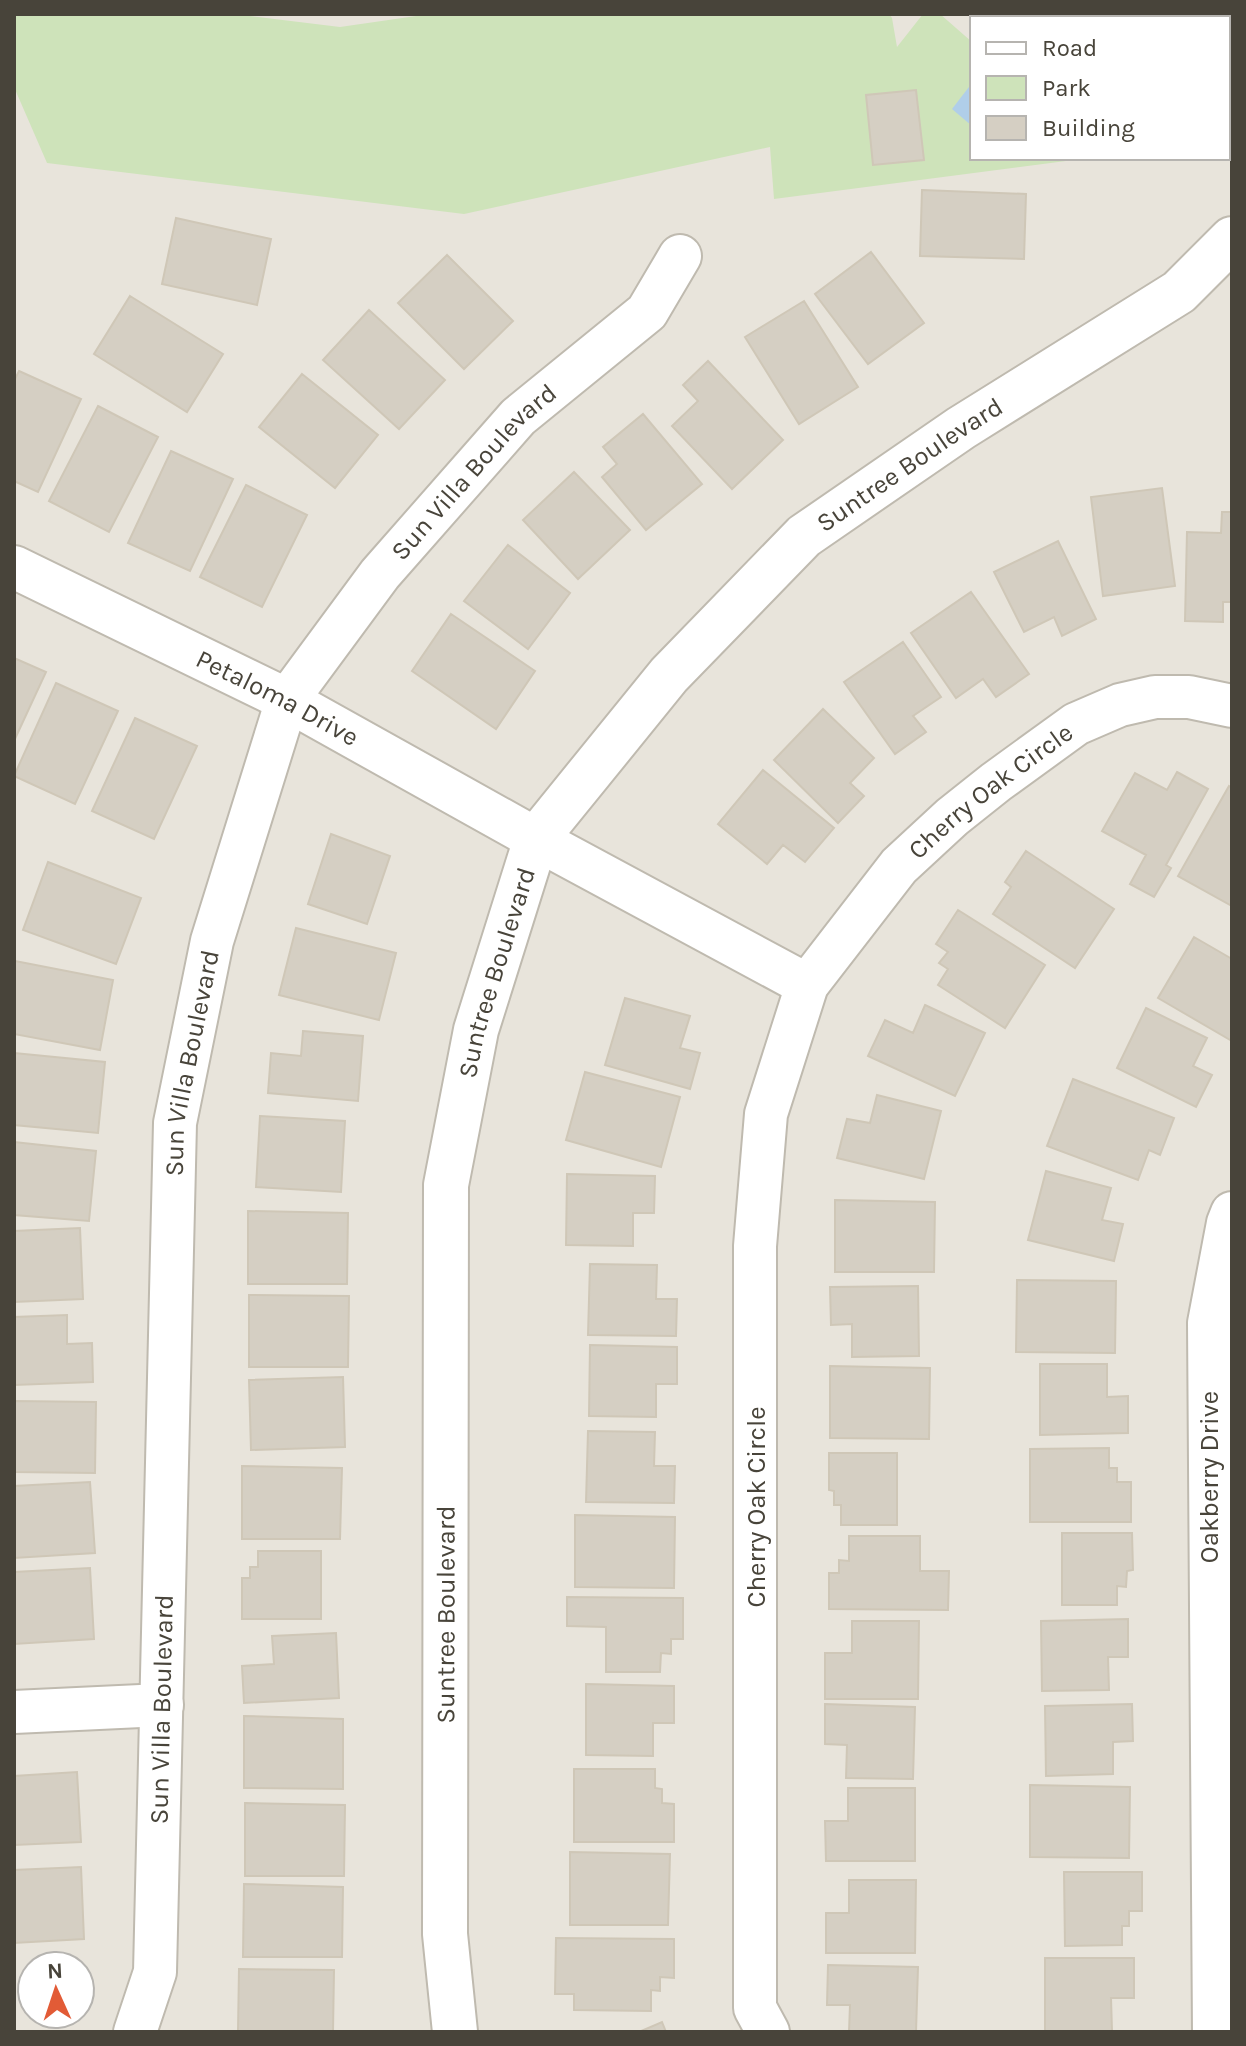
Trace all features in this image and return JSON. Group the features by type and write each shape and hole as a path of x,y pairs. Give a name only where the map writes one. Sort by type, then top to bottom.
{"street":[{"name":"Suntree Boulevard","path":"455,2032 445,1934 446,1185 476,1030 536,839 669,675 804,536 961,428 1179,292 1232,239"},
{"name":"Sun Villa Boulevard","path":"135,2032 155,1972 175,1123 212,941 287,700 380,574 518,417 647,312 680,256"},
{"name":"Petaloma Drive","path":"14,567 287,700 536,839"},
{"name":"Cherry Oak Circle","path":"768,2032 755,2008 755,1246 766,1114 807,985 899,866 952,817 1076,724 1120,705 1155,697 1189,697 1232,706"},
{"path":"536,839 807,985"},
{"name":"Oakberry Drive","path":"1214,2032 1209,1323 1232,1213"},
{"path":"14,1712 162,1705"}],"shaded area":[{"path":"14,14 1232,14 1232,2032 14,2032"}],"green space":[{"path":"14,14 234,14 340,27 430,14 889,14 897,47 923,14 940,14 970,40 970,160 1074,160 774,199 770,147 464,214 47,163 14,87"}],"water":[{"path":"970,86 970,124 952,109"}],"building":[{"path":"916,90 924,160 873,165 866,95"},
{"path":"922,190 1026,194 1024,259 920,256"},
{"path":"176,218 271,239 257,305 162,284"},
{"path":"871,252 924,323 868,364 815,294"},
{"path":"447,255 513,321 464,369 398,303"},
{"path":"130,296 223,354 187,412 94,354"},
{"path":"804,301 858,387 799,424 745,337"},
{"path":"369,310 445,380 399,429 323,360"},
{"path":"708,361 783,440 732,489 672,426 698,401 683,385"},
{"path":"19,371 81,399 38,492 14,481 14,381"},
{"path":"302,374 378,435 335,488 259,427"},
{"path":"98,406 158,437 109,532 49,501"},
{"path":"643,414 702,484 646,530 602,477 617,464 603,447"},
{"path":"171,451 233,479 190,571 128,543"},
{"path":"574,472 630,530 578,579 523,520"},
{"path":"246,485 307,515 262,607 200,577"},
{"path":"1162,488 1175,586 1103,596 1091,497"},
{"path":"1222,512 1232,512 1232,602 1223,602 1223,622 1185,621 1187,532 1221,533"},
{"path":"1058,541 1096,619 1062,636 1054,617 1024,632 994,572"},
{"path":"508,545 570,593 528,649 464,601"},
{"path":"971,592 1029,674 996,697 983,679 956,698 911,633"},
{"path":"451,614 535,671 496,729 412,671"},
{"path":"903,642 941,697 913,716 926,732 895,754 844,682"},
{"path":"14,658 46,672 14,741"},
{"path":"56,683 118,711 75,804 14,776"},
{"path":"823,709 874,758 850,783 864,796 838,823 774,760"},
{"path":"135,718 197,746 154,839 92,811"},
{"path":"763,770 834,828 805,862 783,845 767,864 718,824"},
{"path":"1177,772 1208,789 1166,865 1171,868 1154,897 1130,884 1146,855 1102,831 1135,773 1167,790"},
{"path":"1229,786 1232,788 1232,906 1178,876"},
{"path":"331,834 390,856 367,924 308,904"},
{"path":"1026,851 1114,909 1075,968 993,914 1011,887 1005,882"},
{"path":"48,862 141,898 116,964 23,930"},
{"path":"958,910 1045,965 1005,1028 938,985 948,969 939,963 948,952 936,944"},
{"path":"296,928 396,953 379,1020 279,995"},
{"path":"1194,937 1232,959 1232,1041 1158,998"},
{"path":"15,961 113,980 100,1050 14,1034"},
{"path":"625,998 690,1016 680,1048 700,1053 690,1089 605,1065"},
{"path":"925,1005 985,1033 955,1096 868,1056 885,1020 913,1033"},
{"path":"1146,1008 1207,1038 1193,1066 1212,1075 1196,1107 1117,1068"},
{"path":"303,1031 363,1036 358,1101 268,1093 271,1053 301,1056"},
{"path":"14,1053 105,1062 98,1133 14,1125"},
{"path":"585,1072 680,1097 661,1167 566,1140"},
{"path":"1073,1079 1174,1118 1160,1155 1149,1150 1138,1180 1047,1146"},
{"path":"877,1095 941,1111 924,1179 837,1158 847,1119 870,1123"},
{"path":"260,1116 345,1121 341,1192 256,1187"},
{"path":"14,1142 96,1151 89,1221 14,1215"},
{"path":"1046,1171 1111,1188 1102,1220 1123,1224 1114,1261 1028,1240"},
{"path":"567,1174 655,1176 654,1213 633,1213 633,1246 566,1245"},
{"path":"835,1200 935,1202 934,1272 835,1272"},
{"path":"248,1211 348,1213 347,1284 248,1284"},
{"path":"80,1228 83,1299 14,1302 14,1231"},
{"path":"590,1264 657,1265 656,1299 677,1299 676,1336 588,1335"},
{"path":"1017,1280 1116,1281 1115,1353 1016,1352"},
{"path":"918,1286 919,1356 852,1357 852,1324 831,1325 830,1287"},
{"path":"249,1295 349,1296 348,1367 249,1367"},
{"path":"67,1315 67,1344 92,1343 93,1382 14,1385 14,1317"},
{"path":"590,1345 677,1347 677,1384 656,1384 656,1417 589,1416"},
{"path":"1040,1364 1107,1364 1107,1397 1128,1396 1128,1433 1040,1435"},
{"path":"830,1366 930,1368 929,1439 830,1438"},
{"path":"343,1377 345,1447 251,1450 249,1380"},
{"path":"14,1401 96,1402 95,1473 14,1472"},
{"path":"588,1431 655,1432 654,1466 675,1466 674,1503 586,1502"},
{"path":"1109,1448 1109,1468 1117,1468 1117,1482 1131,1482 1131,1522 1030,1522 1030,1449"},
{"path":"829,1453 897,1453 897,1525 841,1525 841,1505 834,1505 834,1491 829,1490"},
{"path":"242,1466 342,1468 340,1539 242,1539"},
{"path":"90,1482 95,1553 14,1558 14,1486"},
{"path":"575,1515 675,1517 674,1588 575,1587"},
{"path":"1062,1533 1132,1533 1133,1570 1127,1571 1126,1587 1117,1586 1117,1605 1062,1605"},
{"path":"849,1536 920,1536 920,1571 949,1571 948,1610 829,1609 829,1573 839,1573 839,1560 849,1561"},
{"path":"258,1551 321,1551 321,1619 242,1619 242,1578 250,1578 250,1567 258,1567"},
{"path":"90,1568 94,1639 14,1644 14,1572"},
{"path":"567,1597 683,1598 683,1639 671,1639 671,1654 661,1653 660,1672 606,1672 606,1627 567,1626"},
{"path":"1128,1619 1128,1657 1108,1657 1109,1690 1042,1691 1041,1621"},
{"path":"852,1621 919,1621 918,1699 825,1699 825,1653 852,1653"},
{"path":"336,1633 339,1698 244,1703 242,1666 274,1664 272,1636"},
{"path":"586,1684 674,1686 674,1723 653,1723 653,1756 586,1755"},
{"path":"825,1704 915,1707 913,1779 846,1778 847,1745 825,1744"},
{"path":"1132,1704 1133,1741 1113,1742 1113,1774 1046,1776 1045,1706"},
{"path":"244,1716 343,1719 343,1789 244,1788"},
{"path":"574,1769 655,1769 655,1788 662,1789 662,1803 674,1804 674,1842 574,1842"},
{"path":"77,1772 81,1842 14,1845 14,1776"},
{"path":"1030,1785 1130,1787 1129,1858 1030,1857"},
{"path":"848,1788 915,1788 915,1861 826,1861 825,1821 848,1821"},
{"path":"245,1803 345,1805 344,1876 245,1876"},
{"path":"570,1852 670,1854 668,1925 570,1925"},
{"path":"81,1867 84,1939 14,1943 14,1870"},
{"path":"1064,1872 1142,1872 1142,1911 1129,1911 1129,1926 1122,1926 1122,1945 1065,1946"},
{"path":"849,1880 916,1880 915,1953 826,1953 826,1913 849,1913"},
{"path":"244,1884 343,1887 342,1957 243,1957"},
{"path":"556,1938 674,1939 674,1978 660,1977 660,1991 651,1990 651,2011 574,2010 574,1994 555,1994"},
{"path":"1045,1958 1134,1958 1134,1998 1111,1998 1112,2031 1045,2031"},
{"path":"828,1965 918,1967 916,2032 849,2032 850,2005 827,2005"},
{"path":"239,1969 334,1970 333,2032 238,2032"},
{"path":"662,2022 666,2032 639,2032"}]}
